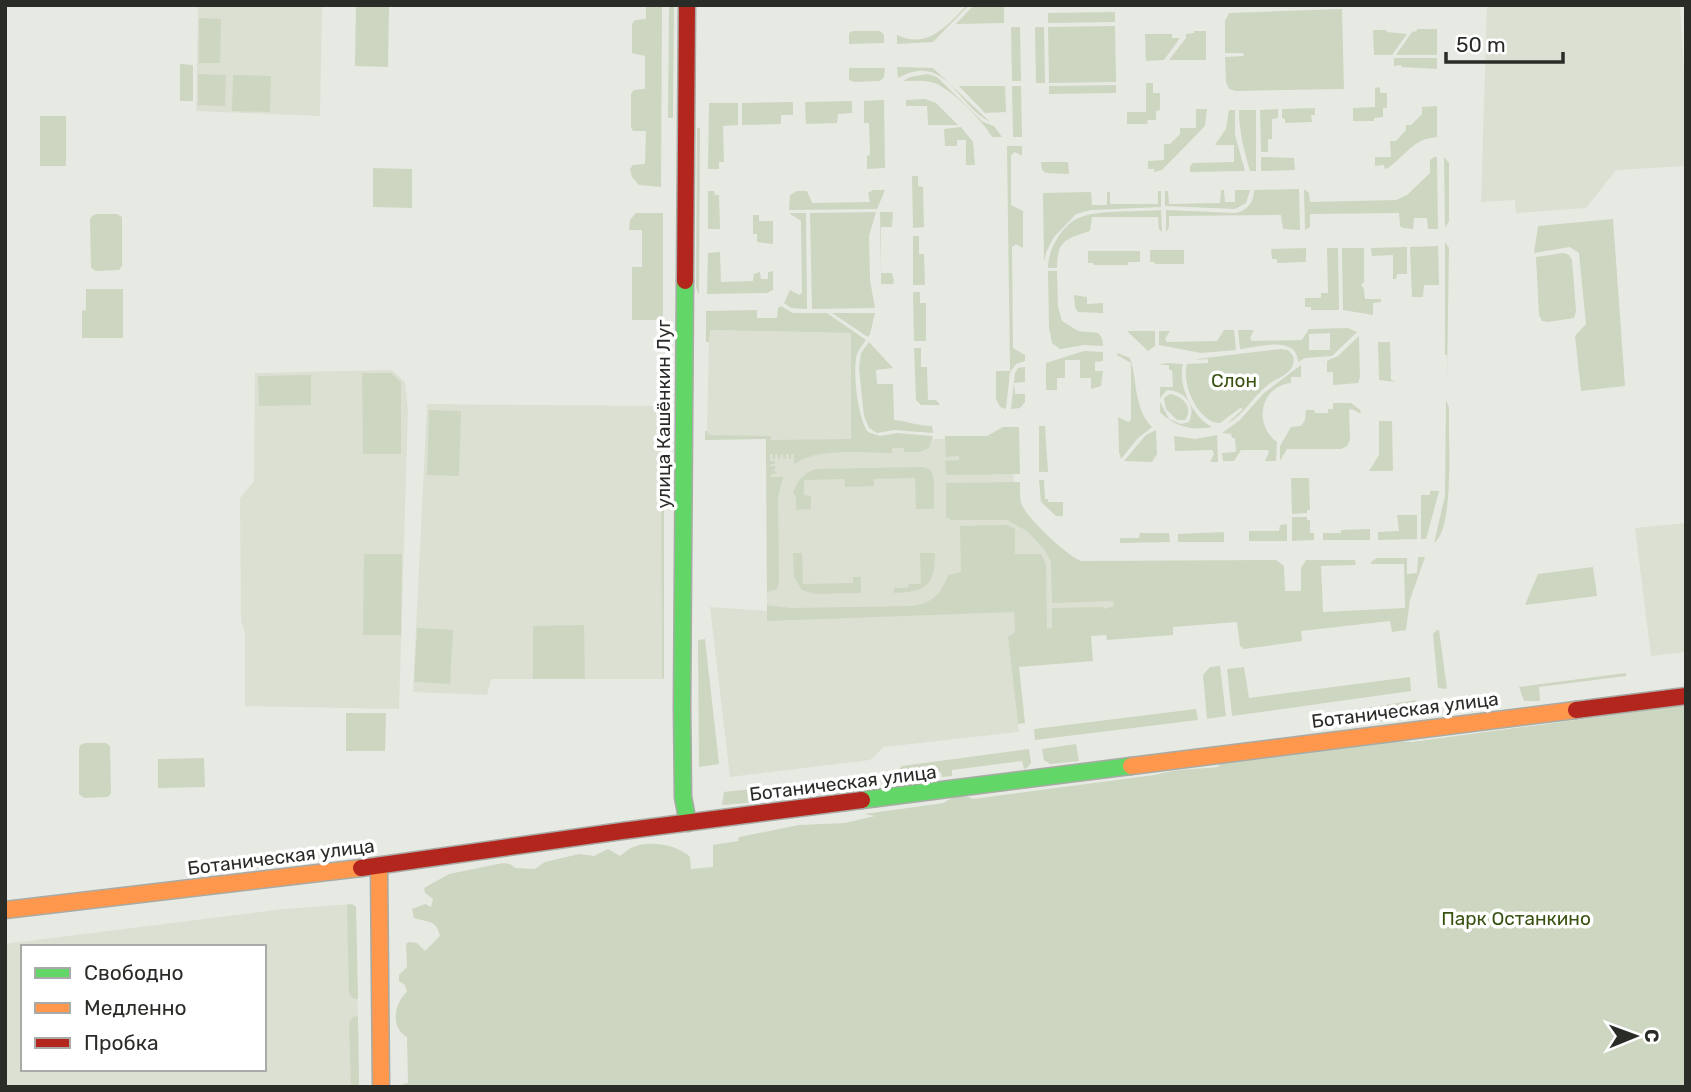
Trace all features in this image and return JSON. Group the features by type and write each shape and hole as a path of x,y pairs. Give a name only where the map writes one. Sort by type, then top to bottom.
{"main road":[{"name":"улица Кашёнкин Луг","path":"687,5 682,707 684,797 688,823"},
{"name":"Ботаническая улица","path":"5,910 379,866 688,823 1686,696"},
{"path":"379,866 381,1087"}],"shaded area":[{"path":"198,5 322,5 320,116 196,111"},
{"path":"1487,5 1680,5 1686,109 1686,166 1616,170 1586,208 1516,213 1515,200 1481,202"},
{"path":"709,330 852,333 851,440 1013,438 1014,507 1076,568 1231,605 1008,637 1019,732 884,747 870,760 730,777 710,607 767,611 766,439 707,438"},
{"path":"392,370 405,382 408,410 399,709 245,706 240,498 254,481 255,373"},
{"path":"427,404 661,406 662,679 491,679 487,695 413,692"},
{"path":"1686,523 1686,652 1651,656 1635,528"},
{"path":"352,904 356,907 359,1087 5,1087 5,944 283,909"}],"green space":[{"path":"356,5 389,5 388,67 355,66"},
{"path":"646,5 662,5 661,187 639,185 632,177 630,169 633,165 645,164 646,131 633,131 631,127 631,94 634,90 645,89 645,56 632,53 632,24 635,20 646,19"},
{"path":"669,5 674,5 673,118 668,118"},
{"path":"967,5 933,42 897,44 897,35 918,39 936,33"},
{"path":"974,5 1004,5 1004,23 956,24"},
{"path":"1342,9 1344,89 1229,89 1226,82 1225,57 1244,56 1243,53 1225,53 1225,21 1229,13"},
{"path":"1115,12 1115,22 1048,23 1048,13"},
{"path":"199,18 221,19 220,63 199,63"},
{"path":"1115,26 1116,82 1049,83 1048,27"},
{"path":"1011,27 1020,27 1021,81 1012,81"},
{"path":"1035,27 1044,27 1045,83 1036,83"},
{"path":"1417,29 1437,29 1437,55 1396,55 1412,32"},
{"path":"1373,30 1407,34 1392,55 1374,55"},
{"path":"880,31 884,35 884,43 849,44 849,33"},
{"path":"1206,31 1206,60 1169,60 1186,38 1186,34"},
{"path":"1145,34 1172,34 1172,38 1180,38 1164,60 1146,61"},
{"path":"1394,58 1437,58 1437,69 1394,66"},
{"path":"180,64 193,65 193,101 180,101"},
{"path":"897,67 933,68 948,83 928,71 914,72 898,78"},
{"path":"849,68 885,68 884,77 880,81 849,80"},
{"path":"198,74 226,75 225,106 198,105"},
{"path":"928,74 937,77 983,122 994,126 1002,137 992,137 965,105 947,90 931,82 903,81"},
{"path":"233,75 271,76 270,112 232,111"},
{"path":"1146,83 1153,83 1153,93 1160,93 1160,110 1156,111 1156,120 1148,120 1147,124 1127,124 1127,112 1146,112"},
{"path":"950,84 990,122 978,114"},
{"path":"1116,85 1116,93 1049,94 1049,86"},
{"path":"959,86 1005,86 1006,112 985,113"},
{"path":"1012,86 1021,86 1022,137 1013,137"},
{"path":"1380,87 1380,93 1387,93 1387,108 1383,108 1383,117 1374,118 1374,121 1353,121 1353,108 1375,107 1375,88"},
{"path":"925,99 936,103 958,125 928,125 927,106 906,106 906,100"},
{"path":"884,100 885,168 867,169 867,156 870,155 869,123 864,123 864,101"},
{"path":"852,101 852,113 838,114 837,123 806,124 805,102"},
{"path":"793,102 793,115 781,115 781,124 742,125 742,103"},
{"path":"709,103 738,103 738,125 723,126 724,162 719,162 719,169 708,169"},
{"path":"1437,106 1437,137 1416,144 1388,168 1385,169 1384,165 1375,166 1375,157 1391,157 1390,141 1396,141 1406,130 1406,125 1411,125 1422,114 1422,107"},
{"path":"1315,108 1315,115 1311,115 1312,122 1285,123 1282,118 1282,109"},
{"path":"1196,109 1207,109 1205,126 1162,170 1154,172 1154,169 1148,169 1148,161 1164,160 1164,144 1170,144 1180,134 1180,128 1196,128"},
{"path":"1278,109 1278,118 1272,119 1272,139 1268,139 1268,152 1261,152 1260,110"},
{"path":"1229,110 1235,110 1235,135 1245,171 1190,172 1193,163 1234,162 1234,145 1215,145 1226,129"},
{"path":"1239,110 1256,110 1256,171 1250,171 1241,133"},
{"path":"40,116 66,116 66,166 40,166"},
{"path":"961,127 973,142 975,165 966,165 966,140 957,140 957,146 945,146 944,129"},
{"path":"697,128 700,128 699,295 696,287"},
{"path":"1007,146 1022,146 1022,156 1015,152 1011,155 1011,205 1023,211 1023,248 1016,244 1012,247 1013,348 1025,355 1025,361 1016,364 1010,372 1006,409 1000,407 996,399 996,371 1010,371"},
{"path":"1261,157 1294,158 1295,170 1261,171"},
{"path":"1437,157 1438,229 1428,229 1427,218 1414,218 1413,229 1403,228 1400,226 1399,213 1310,214 1310,227 1305,230 1304,189 1309,193 1310,202 1396,200 1407,195 1430,173 1430,160"},
{"path":"1444,157 1449,163 1449,221 1445,228"},
{"path":"1041,162 1068,162 1069,174 1046,173 1042,170"},
{"path":"373,168 412,169 412,208 373,207"},
{"path":"912,176 918,176 918,186 923,187 924,227 913,228"},
{"path":"1299,189 1300,230 1283,229 1281,215 1169,216 1166,232 1166,210 1235,213 1249,205 1254,190"},
{"path":"885,190 877,209 789,210 790,195 797,191 807,191 812,203 870,202 868,193"},
{"path":"1221,190 1224,190 1225,202 1235,202 1235,190 1250,190 1246,203 1235,209 1165,206 1165,191 1168,191 1169,204 1220,203"},
{"path":"708,191 719,195 720,229 708,229"},
{"path":"1158,191 1161,191 1161,207 1091,210 1076,214 1054,237 1044,261 1043,193 1091,192 1092,205 1107,205 1107,192 1110,192 1110,204 1158,204"},
{"path":"1161,210 1162,232 1159,229 1158,217 1092,217 1090,231 1065,242 1059,251 1057,268 1048,268 1058,236 1077,219 1101,213"},
{"path":"876,212 869,236 870,280 875,308 812,309 810,213"},
{"path":"880,212 893,212 892,227 881,227 881,273 892,273 893,284 881,284"},
{"path":"636,213 663,213 663,320 632,320 632,267 642,267 642,230 629,230 630,220"},
{"path":"789,213 806,213 807,309 791,308 784,303 790,290 799,295 802,293 801,221"},
{"path":"96,214 117,214 122,217 122,266 119,270 96,271 91,268 90,220"},
{"path":"753,215 759,215 759,221 773,221 773,244 757,242 757,234 753,234"},
{"path":"1613,219 1625,386 1581,391 1575,336 1586,324 1579,253 1570,247 1534,253 1538,226"},
{"path":"913,236 919,236 919,254 924,254 925,285 913,285"},
{"path":"1445,242 1449,248 1447,380 1445,355"},
{"path":"1438,246 1439,285 1424,285 1423,297 1412,297 1410,247"},
{"path":"1407,247 1407,274 1397,274 1396,279 1393,279 1393,255 1372,256 1371,248"},
{"path":"1306,248 1306,262 1277,263 1277,259 1272,259 1271,249"},
{"path":"1327,248 1338,248 1339,310 1311,310 1311,307 1305,307 1305,298 1321,298 1321,293 1328,293"},
{"path":"1342,248 1364,248 1364,282 1361,285 1365,299 1381,299 1381,302 1373,303 1373,315 1343,310"},
{"path":"1150,250 1184,250 1184,264 1150,262"},
{"path":"1088,251 1140,251 1140,262 1128,262 1128,265 1094,265 1088,263"},
{"path":"720,252 721,282 753,281 754,274 760,272 761,279 768,279 768,272 773,271 773,290 767,293 707,294 708,253"},
{"path":"1563,253 1569,255 1572,260 1576,311 1574,318 1542,321 1539,315 1536,257"},
{"path":"1048,271 1057,271 1058,307 1062,321 1078,331 1098,333 1103,346 1084,345 1060,349 1052,343 1049,328"},
{"path":"86,289 123,289 123,338 82,338 82,311 86,310"},
{"path":"913,292 920,292 920,303 926,303 926,341 914,341"},
{"path":"1074,295 1087,297 1087,304 1103,303 1103,313 1078,312"},
{"path":"781,306 793,313 827,313 866,340 857,354 855,372 859,406 868,432 880,436 897,433 933,436 929,448 920,452 904,452 904,448 892,448 892,453 828,453 794,464 794,454 791,454 789,459 789,454 786,454 786,459 783,459 781,454 778,459 778,454 775,454 773,459 773,454 770,454 770,461 775,461 775,464 770,466 775,466 775,469 771,471 776,474 771,474 771,477 783,477 778,497 779,582 777,589 767,592 766,439 705,440 705,431 708,435 771,436 771,440 851,439 851,333 710,330 709,342 706,342 706,311 757,310 757,318 777,318 778,308"},
{"path":"832,313 875,313 870,334 868,337"},
{"path":"1348,328 1357,332 1332,356 1305,358 1298,362 1296,354 1284,345 1240,349 1238,330 1254,330 1250,338 1252,341 1302,340 1309,329","holes":["1330,333 1330,350 1309,350 1309,334"]},
{"path":"1224,330 1234,330 1236,350 1201,353 1159,345 1159,331 1170,331 1165,339 1167,342 1217,341"},
{"path":"1127,331 1155,331 1155,346 1148,351"},
{"path":"1359,336 1358,383 1333,385 1333,372 1327,372 1327,361 1338,356"},
{"path":"869,342 893,368 876,370 877,384 893,384 894,420 932,426 933,433 894,430 877,433 869,428 864,416 859,369 861,353"},
{"path":"1378,342 1390,342 1391,380 1396,382 1379,380"},
{"path":"914,348 921,348 921,367 927,367 928,400 936,400 940,405 921,405 916,400"},
{"name":"Слон","path":"1288,350 1293,356 1290,370 1269,384 1233,420 1227,424 1243,409 1240,408 1220,423 1212,421 1198,409 1189,391 1187,364 1208,363 1208,359 1194,360 1205,358"},
{"path":"1084,351 1103,352 1103,361 1095,362 1095,371 1103,371 1101,386 1091,389 1091,378 1080,378 1080,360 1065,360 1065,378 1057,378 1057,390 1046,390 1046,363"},
{"path":"1117,353 1130,358 1139,402 1152,427 1137,439 1121,459 1118,417 1128,422 1131,420 1131,363"},
{"path":"1183,364 1182,381 1188,400 1179,393 1167,390 1160,398 1160,387 1173,387 1172,370 1169,370 1169,365 1159,365"},
{"path":"1301,365 1301,377 1291,377 1291,383 1272,391 1263,407 1265,426 1269,435 1277,442 1276,461 1265,461 1268,450 1241,450 1234,461 1223,461 1222,453 1236,452 1235,438 1232,438 1231,434 1222,433 1240,420 1264,393"},
{"path":"1025,367 1025,382 1014,383 1015,394 1025,394 1025,402 1020,408 1011,409 1015,373 1018,368"},
{"path":"362,373 391,373 401,382 401,454 363,454"},
{"path":"311,375 311,405 259,406 258,376"},
{"path":"1170,394 1186,403 1188,411 1185,420 1177,420 1166,409 1164,398"},
{"path":"1188,400 1205,423 1212,427 1184,427 1170,419 1181,424 1189,422 1191,416"},
{"path":"1446,400 1449,408 1448,501 1441,534 1434,543 1445,496"},
{"path":"1160,402 1169,419 1160,412"},
{"path":"1333,403 1351,403 1360,410 1361,414 1349,410 1350,440 1347,446 1341,449 1287,449 1280,461 1280,446 1291,427 1301,426 1306,410 1328,413 1328,409 1333,409"},
{"path":"429,410 461,411 459,476 427,475"},
{"path":"1379,421 1392,421 1393,471 1369,471 1379,455"},
{"path":"1039,426 1045,426 1048,472 1039,472"},
{"path":"1003,427 1019,427 1020,474 946,475 945,461 959,460 959,456 946,457 945,436 987,436"},
{"path":"1156,430 1157,454 1152,462 1124,461 1146,435"},
{"path":"1217,435 1218,462 1210,462 1214,454 1212,450 1175,451 1174,436 1195,439"},
{"path":"923,467 931,470 934,481 934,509 916,509 915,478 874,479 874,486 845,487 845,479 804,480 804,495 811,496 811,509 796,510 796,496 793,493 804,475 815,469"},
{"path":"1291,478 1309,478 1310,510 1307,510 1307,513 1292,514"},
{"path":"1039,480 1044,480 1045,499 1048,499 1048,502 1063,502 1063,516 1056,516 1041,502"},
{"path":"1020,482 1021,503 1028,515 1059,546 1081,561 1276,560 1284,566 1285,591 1301,591 1301,568 1306,560 1355,560 1356,565 1321,566 1323,612 1405,608 1404,564 1371,562 1377,558 1407,558 1407,574 1417,573 1418,557 1425,557 1410,600 1406,630 1392,632 1390,621 1301,631 1302,641 1244,649 1240,646 1237,622 1173,627 1173,635 1107,640 1106,635 1091,636 1093,661 1019,667 1025,723 1018,724 1008,637 1015,632 1014,612 767,621 767,605 790,608 911,606 930,600 939,593 948,575 961,572 960,526 1007,525 1015,529 1015,554 1041,554 1046,564 1047,629 1052,628 1052,608 1104,609 1114,606 1113,601 1052,603 1051,562 1045,550 1027,531 1007,520 951,520 946,517 946,483"},
{"path":"661,488 664,488 662,679"},
{"path":"1430,491 1439,491 1426,539 1421,539 1421,495 1430,495"},
{"path":"1397,515 1417,515 1417,539 1378,540 1378,532 1399,531"},
{"path":"1292,517 1307,517 1307,520 1310,520 1310,533 1314,533 1314,540 1292,541"},
{"path":"1287,524 1287,541 1249,541 1249,531 1279,531 1280,525"},
{"path":"1370,529 1370,540 1323,540 1323,533"},
{"path":"1224,532 1224,542 1178,542 1178,534"},
{"path":"1140,533 1169,533 1170,542 1120,543 1120,538 1139,538"},
{"path":"793,553 802,553 803,584 853,583 853,577 861,577 861,593 815,594 802,590 794,577"},
{"path":"920,553 935,553 930,580 921,589 894,593 894,588 921,584"},
{"path":"364,554 402,554 401,635 363,635"},
{"path":"1593,567 1597,596 1525,605 1538,574"},
{"path":"584,625 585,679 533,679 533,626"},
{"path":"417,628 453,630 450,684 414,682"},
{"path":"1437,630 1447,689 1438,688 1433,634"},
{"path":"705,639 719,764 699,767 698,640"},
{"path":"1220,666 1226,716 1207,719 1203,675 1210,667"},
{"path":"1244,667 1249,698 1410,677 1411,691 1232,716 1227,669"},
{"path":"1626,673 1626,676 1539,687 1540,701 1524,701 1519,687"},
{"path":"1417,700 1401,715 1380,722 1365,720 1359,709"},
{"name":"Парк Останкино","path":"1686,705 1686,1087 403,1087 403,1084 408,1083 407,1037 398,1028 396,1015 399,1002 407,992 405,985 399,981 399,975 407,967 406,944 417,943 425,951 440,936 434,924 414,918 412,909 425,904 431,907 433,899 425,893 424,888 449,874 503,863 515,868 535,869 545,862 579,854 594,856 608,849 620,856 629,849 644,844 661,844 677,849 690,857 691,869 713,867 713,845 738,841 739,837 799,825 845,823 875,816 864,814 944,803 958,797 973,799 1178,770 1218,767 1222,761 1397,741 1412,742"},
{"path":"1196,709 1198,720 1035,740 1034,729"},
{"path":"346,713 386,713 385,751 346,751"},
{"path":"106,743 110,746 111,793 108,797 84,798 79,794 79,749 80,745"},
{"path":"1076,744 1079,761 1050,764 1044,760 1042,749"},
{"path":"1029,749 1031,763 1024,769 1022,761 952,770 952,776 942,777 941,772 920,775 920,783 912,784 902,781 897,771 902,766"},
{"path":"204,758 205,787 158,788 158,759"},
{"path":"760,788 761,802 722,805 724,792"},
{"path":"347,905 356,907 358,999 352,998 349,993"},
{"path":"358,1016 359,1087 351,1087 349,1022"}],"traffic: fast":[{"path":"685,281 682,707 683,797 688,823"},
{"path":"862,800 1131,766"}],"traffic: slow":[{"path":"1131,766 1576,710"},
{"path":"379,866 381,1087"},
{"path":"5,910 361,868"}],"traffic: jam":[{"path":"685,281 687,5"},
{"path":"1576,710 1686,696"},
{"path":"361,868 862,800"}]}
